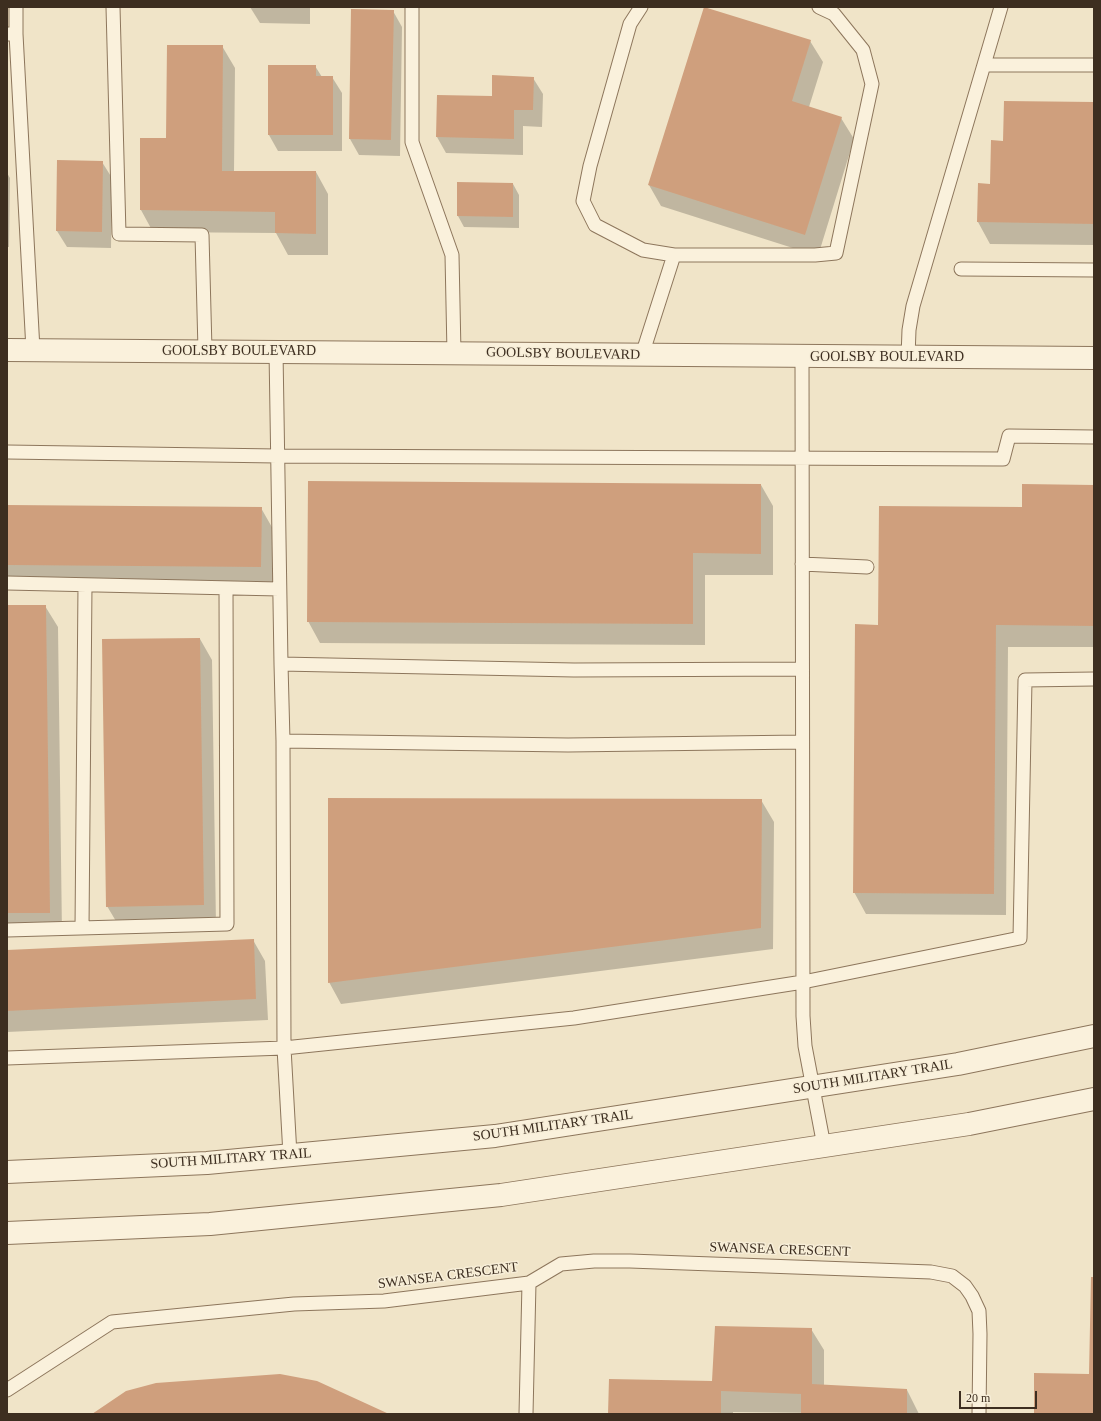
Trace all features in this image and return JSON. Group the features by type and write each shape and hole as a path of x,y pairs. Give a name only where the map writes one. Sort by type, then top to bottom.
{"street":[{"name":"GOOLSBY BOULEVARD","path":"7,338 33,350"},
{"name":"GOOLSBY BOULEVARD","path":"7,350 205,350 1094,358"},
{"name":"SOUTH MILITARY TRAIL","path":"7,1172 207,1162 495,1136 958,1064 1094,1036"},
{"path":"7,1233 210,1224 500,1195 969,1124 1094,1099"}],"lane":[{"path":"16,7 11,34 33,350"},
{"path":"113,7 119,234 202,235 205,350"},
{"path":"412,7 412,142 452,255 454,353"},
{"path":"641,7 630,24 590,166 583,201 595,225 643,250 674,255 815,255 836,253 872,84 863,50 834,14 819,7"},
{"path":"908,357 913,306 1001,7"},
{"path":"984,65 1094,65"},
{"path":"642,355 674,255"},
{"path":"961,269 1094,270"},
{"path":"276,351 280,664 283,741 284,1048 290,1155"},
{"path":"802,356 803,982 805,1046 824,1146"},
{"path":"7,452 277,456 1003,459 1009,436 1094,437"},
{"path":"802,564 867,567"},
{"path":"7,583 279,589"},
{"path":"82,928 85,585"},
{"path":"7,930 227,924 226,588"},
{"path":"280,664 574,670 802,669"},
{"path":"7,1058 284,1048 574,1018 803,982 1020,938 1025,680 1094,679"},
{"path":"283,741 560,745 802,742"},
{"name":"SWANSEA CRESCENT","path":"7,1390 112,1322 294,1304 384,1300 529,1283 561,1264 594,1260 931,1272 952,1276 965,1286 972,1296 979,1311 979,1414"},
{"path":"526,1414 529,1283"}],"building":[{"path":"704,7 811,40 792,101 842,117 805,235 648,185"},
{"path":"351,9 394,10 391,140 349,139"},
{"path":"167,45 223,45 222,171 316,171 316,234 275,233 275,212 140,210 140,138 166,138"},
{"path":"268,65 316,65 316,76 333,76 333,135 268,135"},
{"path":"492,75 534,77 533,110 514,110 514,139 436,137 437,95 492,96"},
{"path":"1004,101 1094,102 1094,224 977,222 978,183 990,184 991,140 1003,141"},
{"path":"57,160 103,161 102,232 56,231"},
{"path":"457,182 513,183 513,217 457,216"},
{"path":"308,481 761,484 761,554 693,553 693,624 307,622"},
{"path":"1022,484 1094,485 1094,626 996,625 994,894 853,893 855,624 878,625 879,506 1022,507"},
{"path":"7,505 262,507 261,567 7,565"},
{"path":"7,605 46,605 50,913 7,913"},
{"path":"200,638 204,905 106,907 102,639"},
{"path":"328,798 762,799 761,928 328,983"},
{"path":"254,939 256,999 7,1011 7,950"},
{"path":"1091,1277 1094,1277 1094,1414 1034,1414 1034,1373 1089,1374"},
{"path":"715,1326 812,1328 812,1384 907,1389 907,1414 801,1414 801,1394 721,1391 721,1414 608,1414 609,1379 712,1381"},
{"path":"280,1374 317,1381 389,1414 92,1414 126,1391 156,1383"}]}
